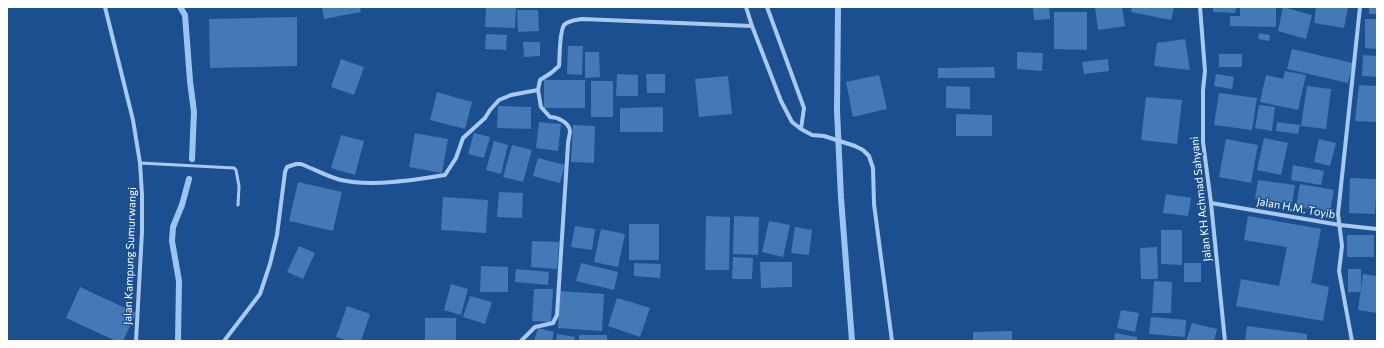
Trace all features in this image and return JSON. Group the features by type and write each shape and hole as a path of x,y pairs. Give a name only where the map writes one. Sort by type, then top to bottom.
{"street":[{"name":"Jalan Kampung Sumurwangi","path":"105,7 133,120 140,163 142,232 136,341"},
{"path":"746,7 752,26 792,122 812,135 831,138 855,146 863,150 869,156 873,168 874,204 892,341"},
{"path":"767,7 804,108 801,129"},
{"name":"Jalan KH Achmad Sahyani","path":"1200,7 1205,71 1203,90 1203,142 1212,203 1224,341"},
{"path":"1352,341 1339,271 1342,246 1338,214 1360,7"},
{"path":"521,341 535,328 553,323 557,315 570,130 567,125 557,118 550,116 541,107 538,90 540,80 559,66 561,33 564,25 571,20 582,19 752,26"},
{"path":"224,341 260,294 270,264 277,235 285,172 287,167 302,164 340,180 358,183 423,179 445,176 456,158 463,138 485,118 499,100 511,95 538,90"},
{"name":"Jalan H.M. Toyib","path":"1212,203 1340,225 1377,229"}],"lane":[{"path":"140,163 234,168 238,176 238,205"}],"building":[{"path":"322,7 360,7 361,12 324,19"},
{"path":"486,7 516,7 515,28 485,27"},
{"path":"1049,7 1050,19 1034,20 1033,8"},
{"path":"1095,7 1122,7 1125,26 1098,30"},
{"path":"1132,7 1174,7 1171,20 1131,12"},
{"path":"1213,7 1236,7 1235,13 1213,12"},
{"path":"1240,7 1276,7 1276,27 1230,26 1230,16 1240,16"},
{"path":"1283,7 1312,15 1306,39 1278,31"},
{"path":"1316,7 1348,7 1344,28 1314,23"},
{"path":"1369,7 1377,7 1377,14 1369,14"},
{"path":"517,10 538,10 539,31 518,32"},
{"path":"1054,12 1087,12 1087,50 1054,49"},
{"path":"297,17 297,66 210,68 209,19"},
{"path":"1365,19 1377,19 1377,49 1365,48"},
{"path":"1259,33 1270,35 1269,41 1258,39"},
{"path":"486,34 507,35 506,50 485,49"},
{"path":"1185,39 1190,70 1154,66 1157,43"},
{"path":"523,42 540,42 540,56 524,57"},
{"path":"568,46 583,46 582,75 567,74"},
{"path":"1292,49 1353,63 1348,83 1287,69"},
{"path":"585,52 599,52 600,77 585,78"},
{"path":"1017,52 1043,53 1042,71 1017,69"},
{"path":"1219,54 1242,54 1242,67 1219,67"},
{"path":"1363,55 1377,56 1377,77 1362,76"},
{"path":"341,59 364,67 354,95 331,87"},
{"path":"1108,59 1109,71 1084,74 1082,62"},
{"path":"994,67 995,78 938,78 938,68"},
{"path":"1285,71 1306,75 1298,110 1260,102 1266,75 1283,79"},
{"path":"617,74 638,75 638,96 616,96"},
{"path":"646,74 665,74 665,93 647,93"},
{"path":"1216,74 1234,77 1232,89 1214,86"},
{"path":"879,75 887,109 853,117 846,82"},
{"path":"728,76 732,114 699,117 695,79"},
{"path":"544,80 585,80 585,108 544,108"},
{"path":"591,81 613,81 613,117 591,117"},
{"path":"1359,85 1377,86 1377,122 1355,121"},
{"path":"946,86 970,87 970,109 946,108"},
{"path":"1307,86 1331,89 1326,129 1301,126"},
{"path":"437,92 472,102 465,129 430,120"},
{"path":"1219,93 1257,98 1252,130 1214,125"},
{"path":"1146,97 1182,100 1177,144 1141,140"},
{"path":"1259,105 1275,107 1272,131 1255,128"},
{"path":"498,106 531,107 531,129 497,128"},
{"path":"663,107 663,132 620,132 620,108"},
{"path":"956,114 992,115 992,136 956,136"},
{"path":"539,122 561,124 558,151 536,148"},
{"path":"1277,122 1300,125 1298,134 1276,131"},
{"path":"573,125 595,126 594,163 571,162"},
{"path":"415,133 448,139 442,173 409,167"},
{"path":"474,133 490,137 484,158 468,154"},
{"path":"341,135 364,141 355,175 331,168"},
{"path":"1264,138 1288,143 1281,175 1257,170"},
{"path":"1226,139 1258,145 1251,183 1219,177"},
{"path":"1319,139 1336,143 1330,166 1314,162"},
{"path":"494,141 508,145 501,174 486,170"},
{"path":"512,145 532,150 523,182 503,177"},
{"path":"538,158 565,165 560,183 533,176"},
{"path":"1293,165 1324,171 1321,185 1291,180"},
{"path":"1350,178 1377,179 1375,214 1349,213"},
{"path":"1258,180 1295,185 1292,204 1255,199"},
{"path":"298,182 342,192 333,231 289,221"},
{"path":"1300,184 1334,190 1330,212 1296,207"},
{"path":"499,192 523,193 522,218 497,217"},
{"path":"1166,194 1191,198 1188,216 1163,213"},
{"path":"443,197 488,200 486,233 441,230"},
{"path":"706,216 730,217 729,270 705,270"},
{"path":"734,216 759,217 758,255 733,254"},
{"path":"1248,216 1321,229 1311,283 1329,287 1323,321 1236,306 1241,279 1279,286 1287,247 1244,240"},
{"path":"769,221 790,225 783,257 762,252"},
{"path":"629,224 659,224 659,260 629,260"},
{"path":"575,226 595,229 592,250 571,247"},
{"path":"795,227 812,230 809,255 791,253"},
{"path":"601,229 625,234 618,267 594,262"},
{"path":"1161,230 1182,230 1182,265 1161,264"},
{"path":"1347,235 1374,235 1374,257 1347,257"},
{"path":"532,241 559,242 557,269 531,267"},
{"path":"299,246 315,253 303,279 287,272"},
{"path":"1157,247 1158,279 1141,279 1140,248"},
{"path":"733,257 753,258 752,279 732,279"},
{"path":"760,262 792,262 792,287 761,288"},
{"path":"581,263 618,272 614,290 576,281"},
{"path":"634,263 661,264 660,278 634,276"},
{"path":"1184,263 1201,263 1201,282 1184,282"},
{"path":"481,266 508,267 508,292 480,292"},
{"path":"516,269 549,272 548,285 515,282"},
{"path":"1348,269 1361,269 1361,292 1348,292"},
{"path":"1363,274 1377,276 1377,313 1358,310"},
{"path":"1154,281 1172,282 1171,313 1152,313"},
{"path":"451,284 468,289 461,315 444,310"},
{"path":"80,287 136,313 123,341 116,341 66,318"},
{"path":"534,289 553,289 551,322 532,321"},
{"path":"560,291 604,294 602,331 558,328"},
{"path":"470,296 492,302 485,324 463,317"},
{"path":"617,298 650,308 640,337 608,326"},
{"path":"347,306 370,314 361,341 348,341 336,337"},
{"path":"1121,310 1139,313 1135,332 1117,328"},
{"path":"1151,317 1186,320 1185,337 1149,334"},
{"path":"425,318 456,318 456,341 425,341"},
{"path":"1192,323 1217,329 1214,341 1186,341"},
{"path":"1247,326 1307,334 1307,341 1245,341"},
{"path":"538,328 554,332 552,341 534,341"},
{"path":"1012,331 1012,341 973,341 973,332"},
{"path":"1115,333 1137,337 1137,341 1114,341"},
{"path":"557,334 575,337 574,341 556,341"},
{"path":"579,335 607,335 607,341 579,341"}],"waterway":[{"path":"180,7 185,15 194,112 192,159"},
{"path":"838,7 837,111 841,198 852,341"},
{"path":"178,341 179,281 172,241 173,227 182,205 189,179"}]}
